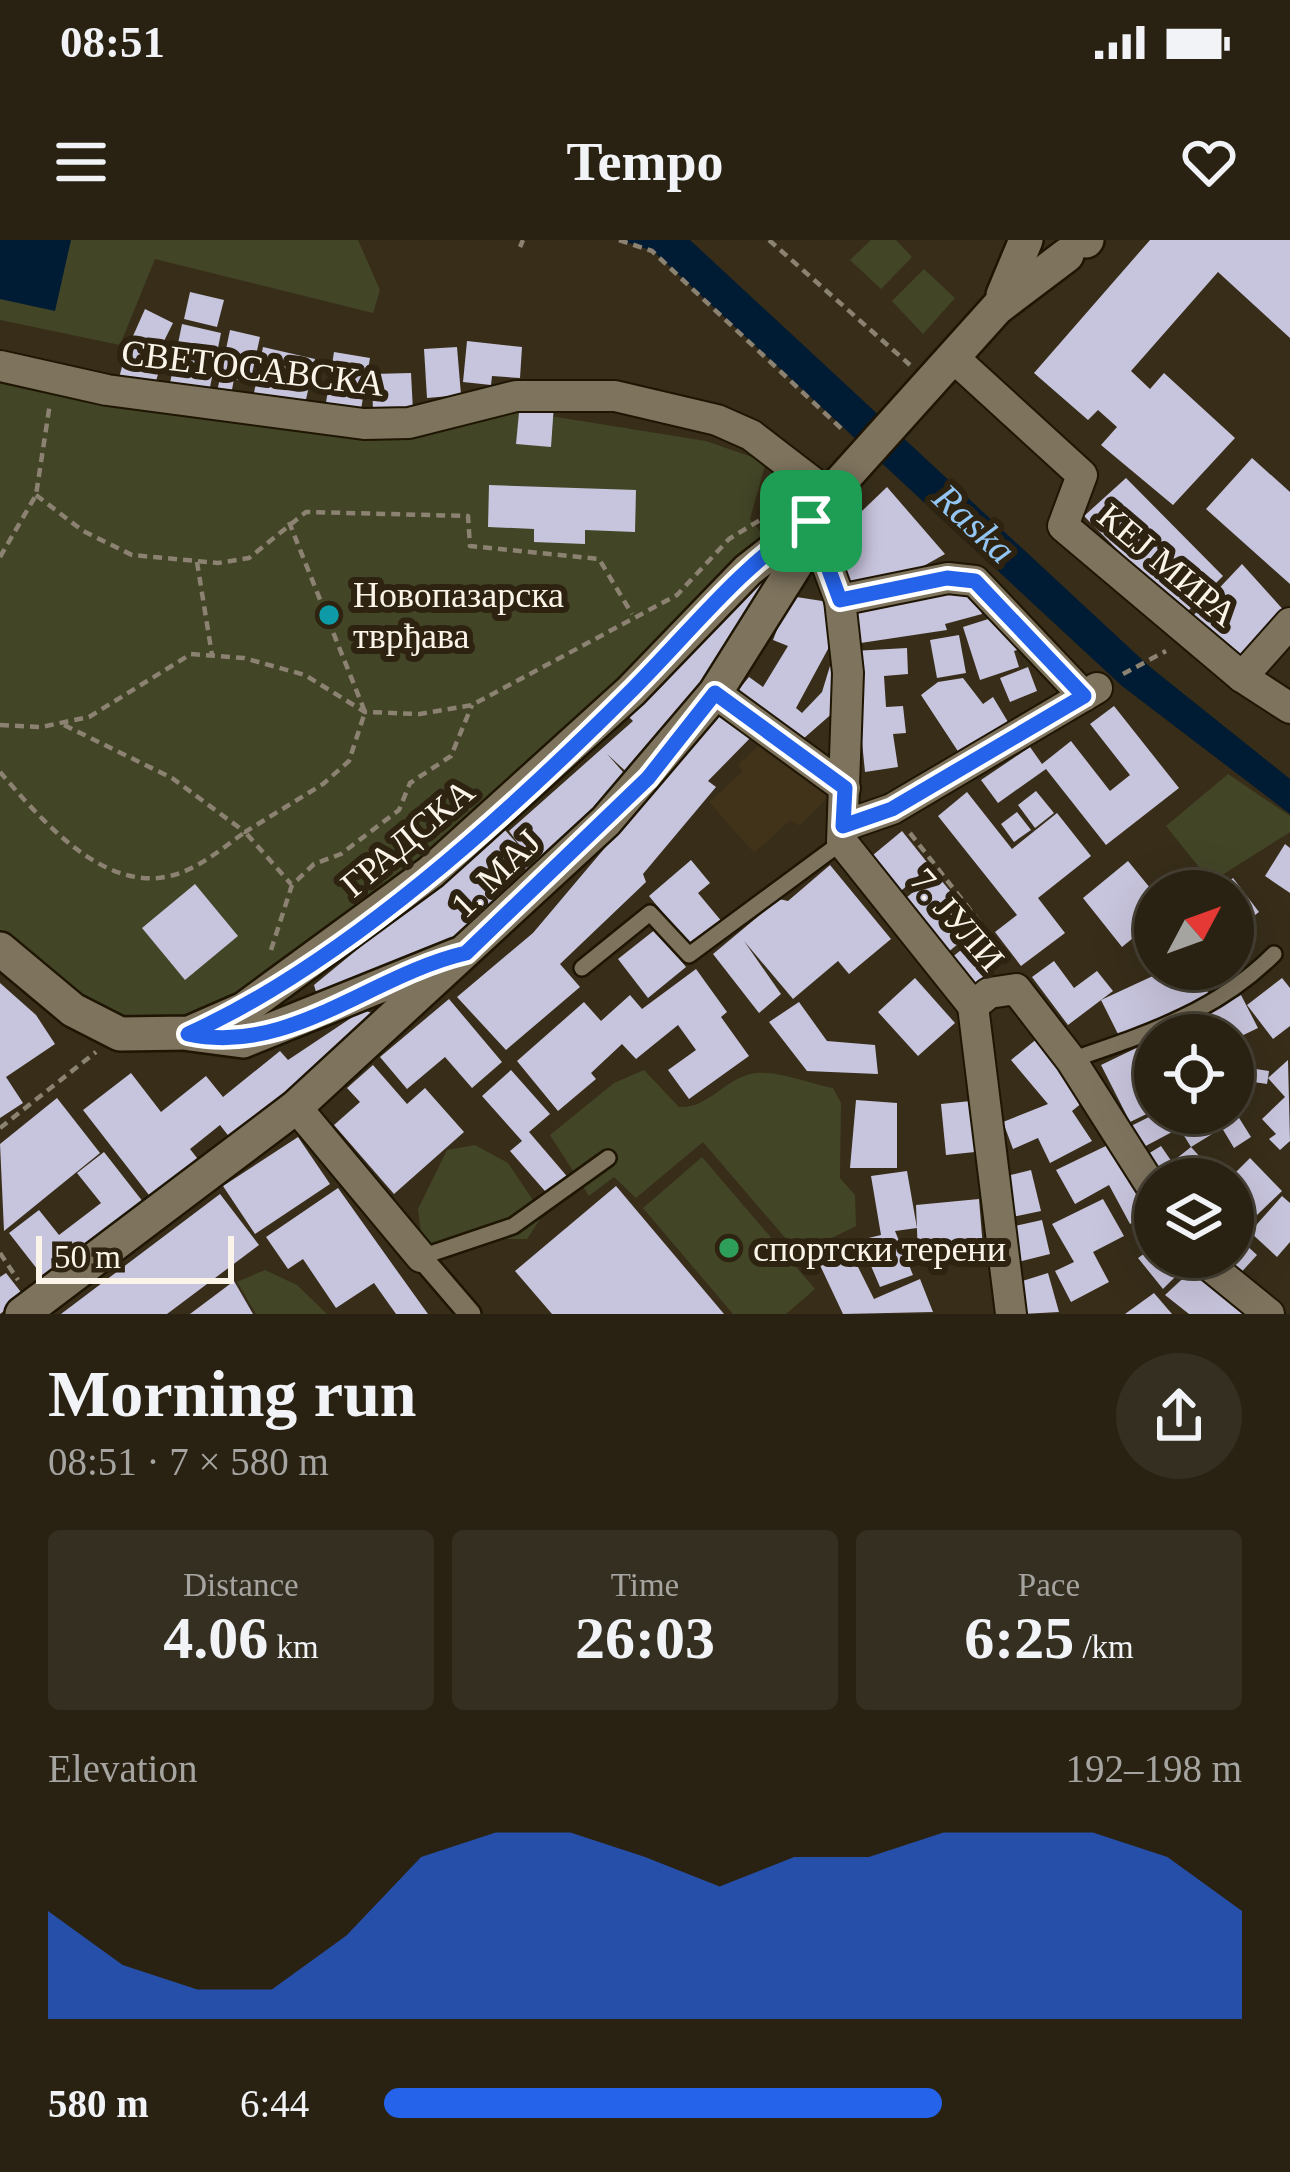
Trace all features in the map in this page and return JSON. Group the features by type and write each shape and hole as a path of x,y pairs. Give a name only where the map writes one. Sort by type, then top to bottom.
{"street":[{"path":"997,308 1028,240 1047,253 1082,244"},
{"path":"997,308 1082,244"},
{"name":"1. МАЈ","path":"33,1311 296,1107 648,778 715,693 798,561 819,508 997,308"},
{"name":"СВЕТОСАВСКА","path":"0,365 52,380 364,424 409,423 516,395 615,396 717,420 751,435 819,508"},
{"name":"КЕЈ МИРА","path":"935,382 1082,475 1063,526 1241,676 1290,708"},
{"path":"819,508 840,600 848,674 842,834"},
{"name":"ГРАДСКА","path":"0,949 73,1010 120,1034 188,1034 244,1009 278,970 431,872 631,691 773,547 819,508"},
{"path":"840,600 947,578 975,581 1091,692 842,834"},
{"path":"1241,676 1290,623"},
{"path":"715,693 845,788"},
{"name":"7. ЈУЛИ","path":"842,834 973,1006 988,994 1016,988 1071,1060 1134,1159"},
{"path":"188,1034 243,1041 310,1018 414,969 466,953"},
{"path":"278,970 291,1004 310,1018"},
{"path":"973,1006 1011,1314"},
{"path":"296,1107 470,1314"},
{"path":"1224,1278 1269,1314"}],"lane":[{"path":"582,968 650,913 689,955 842,834"},
{"path":"1071,1060 1189,1017 1239,989 1274,954"},
{"path":"421,1257 513,1226 608,1158"}],"path":[{"path":"620,240 652,251 870,451"},
{"path":"769,240 935,382"},
{"path":"0,556 36,496 52,380"},
{"path":"0,725 89,717 191,654 244,658 305,675 365,712 420,714 472,705 676,596 729,539 765,517 783,488 819,508"},
{"path":"36,496 83,531 132,555 197,562 249,558 306,512 468,516 470,546 598,559 634,616"},
{"path":"0,772 35,814 112,872 162,878 199,865 323,784 349,761 365,712 289,522"},
{"path":"197,562 212,655"},
{"path":"1091,692 1168,650"},
{"path":"278,970 279,938 292,885 314,864 341,854 399,809 410,783 452,756 472,705"},
{"path":"61,723 172,778 245,832 292,885"},
{"path":"892,809 1012,963 1016,988"},
{"path":"0,1129 120,1034"}],"shaded area":[{"path":"768,736 829,796 800,826 791,820 754,853 709,802 742,772 738,765"}],"green space":[{"path":"0,240 358,240 380,290 373,313 155,259 120,345 0,320"},
{"path":"871,240 896,240 912,257 881,289 850,260"},
{"path":"924,269 955,298 923,334 892,301"},
{"path":"0,378 89,400 342,437 385,439 513,410 706,441 766,462 750,519 773,547 280,987 136,1036 0,949"},
{"path":"1228,774 1290,816 1290,832 1230,870 1201,870 1166,826"},
{"path":"644,1070 679,1107 699,1103 757,1073 833,1088 841,1103 840,1178 855,1195 856,1226 799,1254 703,1142 636,1198 614,1177 589,1196 550,1135 614,1083"},
{"path":"475,1145 508,1163 543,1215 527,1239 468,1239 441,1253 422,1240 418,1209 447,1150"},
{"name":"спортски терени","path":"702,1157 815,1289 786,1314 733,1314 643,1208"},
{"path":"265,1270 297,1285 327,1314 256,1314 237,1282"}],"water":[{"path":"0,240 71,240 55,311 0,299"},
{"name":"Raska","path":"620,240 690,240 1150,667 1290,779 1290,814 1122,686 653,251"}],"building":[{"path":"1150,240 1290,240 1290,338 1218,272 1131,371 1150,389 1164,373 1235,438 1173,505 1101,445 1117,427 1098,410 1088,420 1034,373"},
{"path":"190,292 224,300 217,327 184,319"},
{"path":"145,309 173,323 160,349 133,336"},
{"path":"182,324 221,333 209,392 170,383"},
{"path":"230,330 260,337 250,383 234,379 231,395 217,392"},
{"path":"467,341 522,347 520,378 492,376 491,385 463,382"},
{"path":"128,344 164,354 154,388 119,378"},
{"path":"263,347 315,359 305,404 253,398"},
{"path":"457,347 461,395 427,398 424,349"},
{"path":"334,352 370,358 360,415 325,409"},
{"path":"411,373 413,411 373,412 372,374"},
{"path":"520,402 554,404 551,447 516,444"},
{"path":"1252,458 1290,492 1290,584 1206,509"},
{"path":"1126,478 1223,576 1183,616 1084,516"},
{"path":"489,485 636,490 635,532 585,530 585,544 534,542 534,529 488,527"},
{"path":"887,487 945,554 911,573 850,594 836,562 838,534"},
{"path":"1242,564 1287,614 1239,661 1192,617"},
{"path":"779,569 783,580 633,778 607,754 632,782 460,942 433,947 414,962 319,1002 314,985 504,829 524,851 509,831 633,721 628,716 661,687 764,571"},
{"path":"940,587 941,596 975,587 982,614 945,624 947,630 854,644 851,602"},
{"path":"790,596 835,603 828,649 796,708 802,713 822,692 830,666 842,672 835,711 803,739 734,695 749,677 763,687 788,646 773,640"},
{"path":"1001,615 1021,649 1014,651 1019,667 980,680 963,627"},
{"path":"959,635 966,673 937,678 930,640"},
{"path":"907,648 908,674 884,676 886,707 903,706 906,733 893,734 898,767 865,772 853,651"},
{"path":"1028,667 1037,691 1010,702 1000,678"},
{"path":"963,678 983,704 993,697 1014,732 965,762 921,695 938,682"},
{"path":"728,702 760,728 708,781 716,787 643,874 646,882 560,964 580,987 506,1050 457,997 533,933"},
{"path":"1114,706 1179,788 1106,845 1046,769 998,803 981,780 1030,747 1042,764 1071,741 1110,791 1130,775 1090,724"},
{"path":"1036,791 1054,813 1035,828 1018,805"},
{"path":"967,792 1012,849 1057,813 1091,856 1038,898 1065,933 1021,966 995,932 1017,915 938,816"},
{"path":"1017,812 1031,830 1014,842 1001,824"},
{"path":"902,831 930,866 896,895 867,860"},
{"path":"1285,844 1290,848 1290,893 1265,876"},
{"path":"691,860 710,883 698,893 723,923 693,949 649,896"},
{"path":"1128,861 1135,870 1134,937 1122,947 1083,898"},
{"path":"830,865 891,939 849,974 838,961 793,999 744,941 781,994 759,1013 713,954 779,899 788,901"},
{"path":"936,874 979,926 946,954 902,901"},
{"path":"195,884 238,936 185,980 142,928"},
{"path":"656,929 686,967 648,998 618,959"},
{"path":"983,932 1005,959 972,986 950,959"},
{"path":"1054,961 1074,988 1097,971 1113,991 1068,1025 1032,977"},
{"path":"696,969 727,1012 721,1017 749,1056 689,1099 668,1070 696,1050 678,1025 636,1059 622,1044 591,1073 596,1079 558,1111 517,1061 584,1002 601,1021 630,995 642,1009"},
{"path":"915,978 955,1023 918,1056 878,1012"},
{"path":"1282,978 1290,988 1290,1026 1273,1039 1247,1005"},
{"path":"0,983 36,1015 55,1044 6,1077 23,1103 0,1118"},
{"path":"1134,985 1134,990 1207,990 1210,996 1169,1014 1134,1014 1134,1029 1119,1036 1101,1000"},
{"path":"1241,995 1251,1014 1203,1014"},
{"path":"449,999 502,1062 472,1088 445,1057 407,1089 380,1057"},
{"path":"799,1002 827,1041 875,1045 878,1074 807,1071 769,1022"},
{"path":"363,1010 378,1015 234,1143 220,1125 190,1149 204,1167 156,1204 83,1110 131,1073 161,1112 206,1076 223,1097 280,1051 288,1060"},
{"path":"1044,1033 1083,1102 1072,1111 1092,1141 1050,1163 1038,1138 1013,1149 1003,1122 1048,1104 1011,1060"},
{"path":"1134,1049 1134,1120 1130,1122 1101,1065"},
{"path":"1288,1060 1290,1141 1280,1150 1269,1139 1276,1134 1262,1119 1285,1097 1268,1078"},
{"path":"373,1065 407,1104 425,1088 464,1132 394,1194 334,1125 360,1102 347,1088"},
{"path":"1254,1069 1269,1071 1267,1084 1254,1082"},
{"path":"511,1070 550,1114 529,1132 571,1181 551,1198 510,1151 522,1141 482,1096"},
{"path":"57,1098 100,1153 4,1231 0,1144"},
{"path":"856,1100 897,1103 897,1168 850,1168"},
{"path":"971,1101 975,1152 946,1155 941,1104"},
{"path":"1134,1124 1134,1134 1168,1134 1140,1149 1129,1127"},
{"path":"1183,1134 1212,1134 1191,1147"},
{"path":"1226,1134 1249,1134 1251,1137 1234,1148"},
{"path":"298,1137 330,1184 255,1234 223,1186"},
{"path":"1112,1143 1134,1181 1134,1222 1130,1224 1109,1185 1075,1204 1056,1170"},
{"path":"1161,1146 1169,1158 1144,1158"},
{"path":"1191,1147 1201,1158 1177,1158"},
{"path":"104,1152 147,1207 48,1283 9,1233 39,1210 59,1235 101,1203 77,1173"},
{"path":"1254,1162 1282,1191 1257,1215 1254,1211"},
{"path":"1031,1170 1041,1211 1007,1218 998,1178"},
{"path":"907,1171 917,1228 895,1231 913,1275 880,1287 860,1240 881,1235 871,1176"},
{"path":"616,1186 724,1314 552,1314 515,1271"},
{"path":"338,1188 428,1314 396,1314 374,1283 336,1308 303,1259 288,1269 266,1237"},
{"path":"220,1194 259,1245 167,1314 61,1314"},
{"path":"1282,1196 1290,1203 1290,1242 1277,1257 1254,1236 1254,1228"},
{"path":"979,1199 983,1248 918,1255 916,1205"},
{"path":"1103,1199 1124,1236 1093,1252 1109,1282 1071,1302 1055,1271 1074,1262 1052,1224"},
{"path":"1042,1220 1050,1254 1014,1263 1006,1228"},
{"path":"847,1245 874,1299 920,1279 933,1312 843,1314 818,1261"},
{"path":"6,1273 24,1296 0,1314 0,1277"},
{"path":"1048,1273 1059,1312 1022,1314 1013,1284"},
{"path":"1154,1278 1174,1278 1163,1289"},
{"path":"1183,1278 1202,1278 1249,1314 1189,1314 1165,1295"},
{"path":"234,1281 253,1314 190,1314"},
{"path":"1154,1293 1172,1314 1125,1314"}],"place":[{"name":"Новопазарска тврђава","path":"329,615"},
{"name":"спортски терени","path":"729,1248"}],"route":[{"path":"811,521 840,600 947,578 975,581 1084,696 892,809 843,826 845,788 715,693 648,778 466,953 436,960 310,1018 243,1041 188,1034 244,1009 307,968 431,872 631,691 773,547 811,521"}]}
